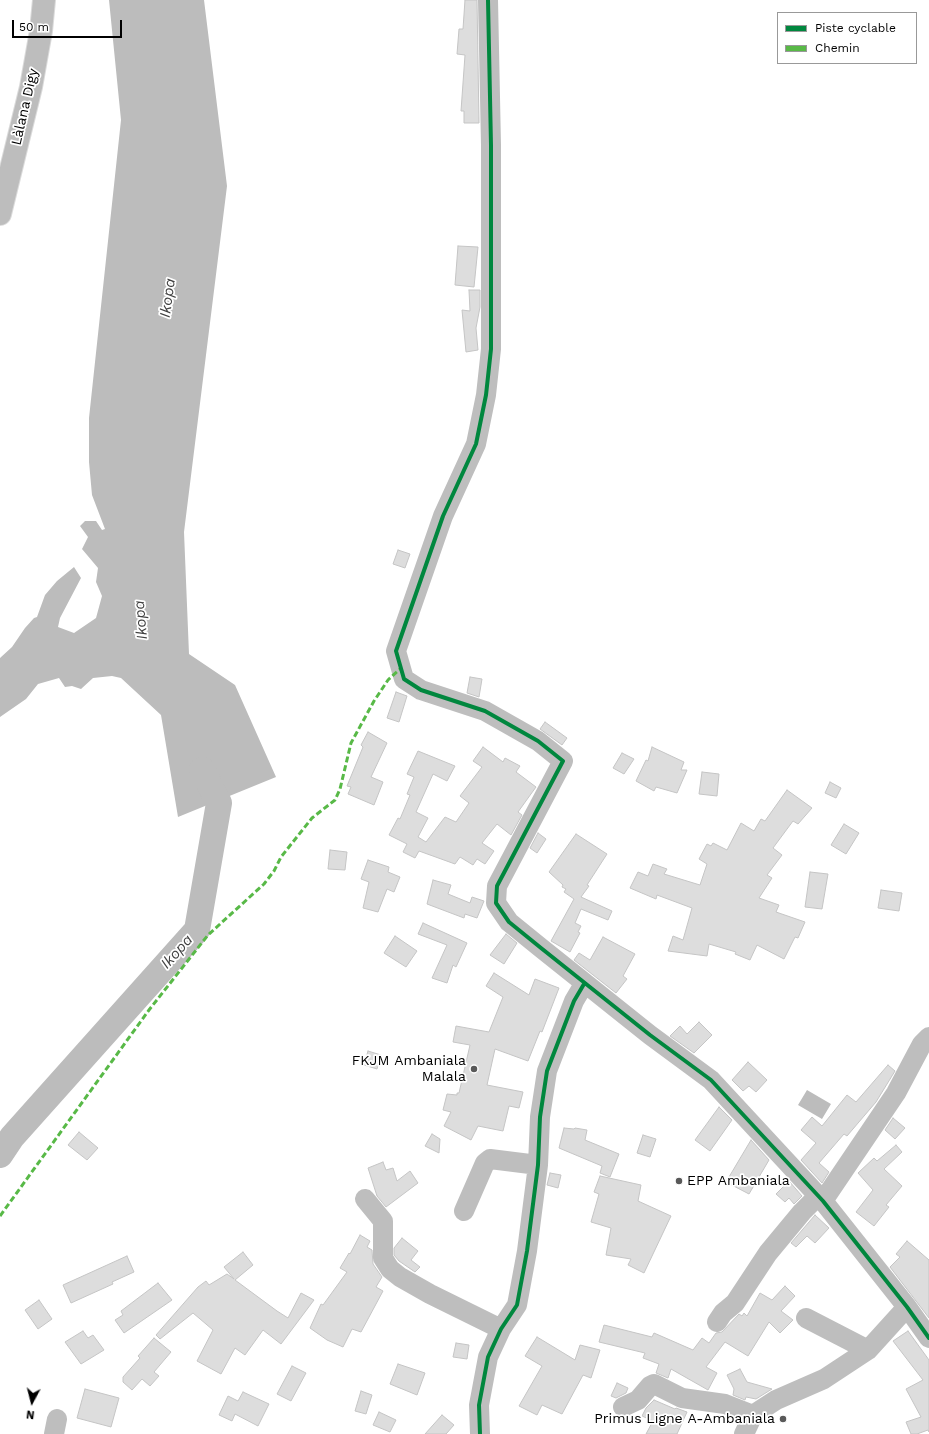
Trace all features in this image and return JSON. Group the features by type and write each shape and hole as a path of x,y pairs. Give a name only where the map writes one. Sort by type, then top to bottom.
{"main road":[{"name":"Làlana Digy","path":"0,214 31,87 41,31 44,0"}],"street":[{"path":"488,0 491,145 491,349 486,395 476,444 443,516 396,651 404,679 421,690 485,711 538,741 563,761 497,886 496,903 509,922 584,984 711,1080 821,1198 907,1307 929,1338"},
{"path":"480,1434 480,1398 488,1357 500,1329 516,1305 527,1251 538,1165 540,1117 547,1071 574,1001 584,984"},
{"path":"717,1322 723,1313 735,1303 768,1253 802,1212 821,1198 896,1093 922,1044 929,1037"},
{"path":"464,1212 485,1163 490,1159 538,1165"},
{"path":"365,1199 382,1221 383,1258 390,1269 400,1277 430,1294 500,1329"},
{"path":"744,1434 753,1415 776,1400 824,1378 868,1350 907,1307"},
{"path":"806,1318 868,1350"},
{"path":"623,1407 638,1400 650,1386 654,1384 682,1398 725,1404 753,1415"}],"water":[{"path":"109,0 204,0 227,186 184,532 189,654 235,685 276,777 178,817 161,715 121,678 112,676 93,678 81,689 72,686 65,687 59,678 38,684 26,699 0,717 0,658 12,647 34,618 37,617 45,595 57,581 74,567 81,578 60,618 58,627 74,633 96,618 102,596 96,582 98,568 82,549 88,537 80,526 85,521 96,521 102,530 105,529 92,495 89,462 89,418 121,120"},
{"path":"807,1090 831,1104 822,1119 798,1105"}],"building":[{"path":"465,0 477,0 479,123 464,123 464,111 461,111 465,55 457,54 459,29 463,29"},
{"path":"458,246 478,247 474,287 455,285"},
{"path":"469,290 480,290 480,307 476,328 478,350 466,352 462,310 470,311"},
{"path":"398,550 410,554 405,568 393,564"},
{"path":"470,677 482,679 479,697 467,693"},
{"path":"396,692 407,696 399,722 387,718"},
{"path":"545,722 567,738 562,745 540,729"},
{"path":"368,732 387,743 371,777 383,782 374,805 348,794 351,787 347,786 363,747 361,745"},
{"path":"483,747 503,762 505,758 520,766 516,772 536,787 518,812 522,815 511,835 497,824 482,843 494,851 485,864 477,859 473,865 460,857 455,864 419,851 415,858 403,852 407,844 389,835 398,818 400,819 410,795 407,794 414,777 407,774 418,751 455,766 447,781 433,774 416,812 428,818 418,837 426,842 445,817 456,822 469,803 460,796 482,767 473,761"},
{"path":"652,747 684,762 681,770 687,770 677,793 656,787 654,791 636,781 646,760 648,761"},
{"path":"622,753 634,759 624,774 613,768"},
{"path":"702,772 719,774 717,796 699,794"},
{"path":"830,782 841,788 836,798 825,793"},
{"path":"787,790 812,808 798,824 793,821 773,848 782,855 767,875 772,878 759,898 779,905 776,912 805,922 798,938 795,937 784,959 757,945 750,960 735,954 736,952 709,944 707,956 668,951 673,936 683,940 692,908 657,895 656,899 630,888 638,872 648,876 653,864 667,869 664,874 700,885 707,864 699,859 707,844 711,846 713,843 727,850 741,823 754,831 761,819 765,821"},
{"path":"844,824 859,833 846,854 831,845"},
{"path":"538,833 546,839 537,853 530,848"},
{"path":"576,834 607,854 581,897 612,911 608,920 581,909 575,923 581,926 578,932 580,933 570,952 551,941 574,899 564,892 566,889 562,887 563,885 549,872"},
{"path":"330,850 347,852 345,870 328,869"},
{"path":"368,860 389,867 388,872 400,877 394,892 387,889 378,912 363,908 369,882 361,879"},
{"path":"810,872 828,874 822,909 805,907"},
{"path":"433,880 451,885 448,894 470,903 472,897 484,901 477,918 465,914 464,918 427,904"},
{"path":"881,890 902,893 899,911 878,908"},
{"path":"423,923 467,943 456,967 453,965 447,983 432,978 447,945 418,934"},
{"path":"506,934 517,943 504,964 490,955"},
{"path":"395,936 417,951 406,967 384,953"},
{"path":"603,937 635,954 623,976 627,979 616,993 574,960 579,953 590,960"},
{"path":"494,973 529,995 535,979 559,988 542,1032 540,1031 528,1061 495,1049 487,1085 523,1092 519,1108 509,1106 503,1131 478,1126 471,1140 444,1126 451,1112 443,1110 447,1094 457,1095 457,1093 459,1093 470,1045 453,1042 456,1026 489,1032 503,997 486,986"},
{"path":"699,1022 712,1035 694,1053 670,1036 680,1026 687,1034"},
{"path":"368,1051 381,1055 377,1069 364,1065"},
{"path":"748,1062 767,1080 756,1092 749,1086 743,1091 732,1080"},
{"path":"888,1065 895,1071 876,1102 847,1136 844,1134 819,1163 829,1172 822,1183 801,1160 816,1143 801,1130 812,1117 822,1126 847,1095 856,1102"},
{"path":"719,1107 732,1120 710,1151 695,1140"},
{"path":"893,1118 905,1128 895,1139 885,1130"},
{"path":"564,1128 587,1130 585,1140 619,1154 610,1177 600,1173 602,1166 559,1148"},
{"path":"79,1132 98,1148 87,1160 68,1145"},
{"path":"432,1134 440,1139 439,1153 425,1146"},
{"path":"643,1135 656,1139 650,1157 637,1153"},
{"path":"751,1140 769,1160 749,1194 726,1182"},
{"path":"896,1145 902,1152 884,1169 902,1186 886,1205 889,1207 874,1226 856,1212 873,1190 858,1173 874,1158 877,1161"},
{"path":"383,1162 386,1170 393,1168 397,1181 410,1171 418,1183 386,1207 377,1196 368,1168"},
{"path":"550,1173 561,1175 558,1188 547,1185"},
{"path":"600,1176 641,1185 638,1201 671,1216 644,1273 628,1265 631,1259 606,1255 611,1228 591,1222 599,1194 594,1192"},
{"path":"789,1181 802,1196 794,1204 789,1198 785,1202 776,1194"},
{"path":"815,1215 829,1228 815,1243 807,1236 796,1247 791,1243"},
{"path":"360,1235 370,1241 367,1247 372,1250 373,1264 382,1277 376,1287 383,1291 361,1332 352,1329 343,1347 327,1340 310,1328 321,1304 323,1305 347,1272 340,1268 349,1253 350,1254"},
{"path":"402,1238 418,1251 411,1260 420,1267 415,1272 399,1261 394,1255 394,1248"},
{"path":"907,1241 929,1260 929,1318 890,1267 900,1257 896,1254"},
{"path":"243,1252 253,1265 235,1280 277,1311 288,1318 301,1293 314,1300 281,1344 263,1330 245,1355 235,1348 221,1374 197,1361 213,1330 193,1313 160,1339 156,1335 198,1287 206,1281 209,1285 227,1274 234,1279 224,1267"},
{"path":"127,1256 134,1272 112,1282 113,1284 71,1303 63,1285"},
{"path":"158,1283 172,1300 124,1333 115,1320 123,1315 121,1311"},
{"path":"785,1286 795,1296 781,1311 793,1320 780,1333 769,1322 748,1356 725,1342 706,1367 717,1373 708,1390 671,1369 668,1378 656,1373 659,1364 643,1358 645,1353 599,1342 604,1325 652,1337 654,1333 693,1350 702,1338 709,1343 716,1333 722,1332 739,1314 742,1316 744,1313 747,1316 760,1293 772,1300"},
{"path":"39,1300 52,1319 38,1329 25,1310"},
{"path":"83,1331 88,1338 93,1335 104,1350 81,1364 65,1342"},
{"path":"908,1331 929,1360 929,1432 928,1430 917,1434 911,1434 906,1422 921,1417 906,1389 923,1380 893,1341"},
{"path":"537,1337 575,1360 580,1345 600,1350 591,1378 583,1375 562,1414 542,1405 537,1415 519,1406 542,1366 525,1356"},
{"path":"154,1338 171,1352 154,1372 159,1376 150,1386 142,1379 132,1390 123,1382 123,1377 140,1358 138,1356"},
{"path":"456,1343 469,1345 467,1359 453,1357"},
{"path":"398,1364 425,1373 417,1395 390,1384"},
{"path":"292,1366 306,1373 291,1401 277,1394"},
{"path":"740,1369 747,1382 772,1389 756,1399 746,1397 745,1400 733,1395 734,1389 727,1375"},
{"path":"617,1383 628,1388 626,1393 616,1398 611,1396"},
{"path":"85,1389 119,1398 111,1427 77,1418"},
{"path":"361,1391 372,1395 366,1414 355,1411"},
{"path":"243,1392 269,1404 258,1426 235,1414 232,1421 219,1415 228,1396 238,1401"},
{"path":"654,1400 675,1409 676,1408 687,1412 677,1434 646,1434 653,1421 642,1416 646,1408"},
{"path":"379,1412 396,1420 390,1432 373,1425"},
{"path":"442,1415 454,1425 446,1434 425,1434"}],"waterway":[{"name":"Ikopa","path":"0,1155 12,1137 197,930 219,803 202,770"}],"marked path":[{"path":"0,1216 149,1010 208,935 264,884 274,871 281,857 312,818 335,800 340,789 351,743 374,701 388,680 401,668"}],"cycle path":[{"path":"488,0 491,145 491,349 486,395 476,444 443,516 396,651 404,679 421,690 485,711 538,741 563,761 497,886 496,903 509,922 650,1035 711,1080 823,1201 907,1307 929,1338"},
{"path":"480,1434 479,1405 488,1357 501,1329 517,1305 527,1251 538,1165 540,1117 547,1071 574,1001 584,984"}],"place":[{"name":"FKJM Ambaniala Malala","path":"474,1069"},
{"name":"EPP Ambaniala","path":"679,1181"},
{"name":"Primus Ligne A-Ambaniala","path":"783,1419"}]}
